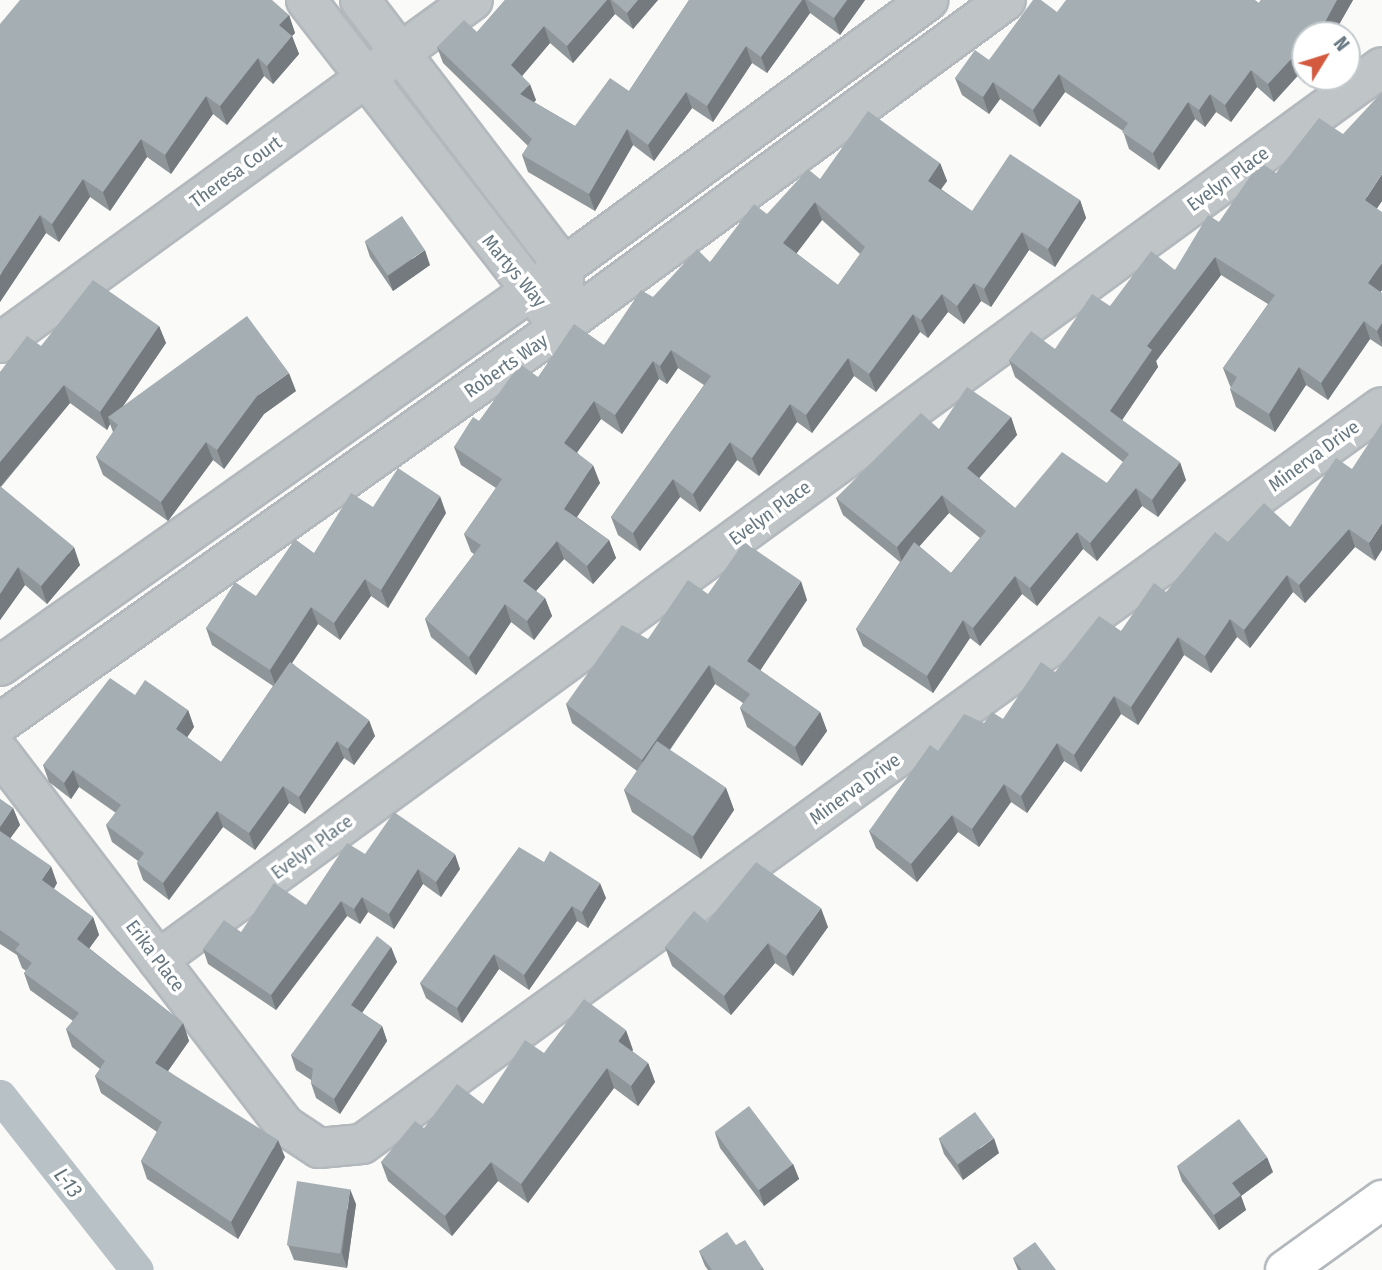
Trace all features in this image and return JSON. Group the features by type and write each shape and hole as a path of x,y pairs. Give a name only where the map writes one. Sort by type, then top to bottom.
{"street":[{"name":"Martys Way","path":"306,0 528,293 563,325"},
{"path":"360,0 564,267"},
{"name":"Theresa Court","path":"0,343 472,0"},
{"path":"0,666 528,293 928,0"},
{"name":"Roberts Way","path":"0,723 563,325 1006,0"},
{"name":"Evelyn Place","path":"158,960 1382,67"},
{"name":"Martys Way","path":"563,325 564,267"},
{"name":"Minerva Drive","path":"319,1148 362,1144 1382,407"},
{"name":"Erika Place","path":"0,753 284,1125 319,1148"},
{"path":"1285,1270 1382,1200"}],"building":[{"path":"20,0 272,0 289,15 279,25 292,36 267,66 258,58 220,106 206,96 165,155 141,139 103,192 83,179 52,224 40,215 0,275 0,24"},
{"path":"505,0 607,0 567,46 544,26 511,65 530,84 520,94 575,126 610,78 629,91 689,0 802,0 761,57 746,46 707,106 686,92 648,145 627,129 589,194 522,155 532,139 437,47 464,20 477,32"},
{"path":"612,0 638,0 627,13"},
{"path":"808,0 847,0 834,18"},
{"path":"1033,0 1041,0 1057,12 1066,0 1255,0 1259,3 1261,0 1337,0 1326,21 1291,21 1291,59 1268,84 1251,70 1225,105 1210,94 1199,110 1188,102 1153,153 1122,132 1128,123 1059,74 1033,110 993,82 983,97 955,78 975,50 989,60"},
{"path":"1382,92 1382,174 1365,200 1382,212 1382,263 1368,283 1382,293 1382,323 1377,331 1364,321 1321,383 1299,367 1269,414 1230,389 1237,377 1223,368 1275,295 1215,257 1147,346 1152,350 1110,411 1180,462 1152,500 1136,488 1090,543 1077,532 1030,588 1015,576 973,628 963,620 927,676 856,629 914,542 951,573 986,531 942,495 897,547 836,498 921,413 939,429 967,387 1011,417 967,468 1015,508 1062,452 1107,483 1129,454 1009,360 1031,331 1055,349 1092,294 1110,306 1151,251 1175,270 1208,215 1219,222 1260,162 1276,173 1319,118 1343,134"},
{"path":"868,111 940,163 928,181 972,211 1010,154 1080,200 1048,249 1022,232 984,289 974,283 957,306 942,294 921,320 913,314 869,374 848,358 806,415 790,404 752,458 730,442 693,494 673,479 633,533 611,517 711,376 671,350 660,366 653,361 615,415 594,401 564,443 593,465 564,509 609,540 587,566 557,541 523,581 545,598 527,621 505,604 469,657 425,619 481,545 464,534 502,479 454,447 473,417 479,421 520,364 538,377 574,324 604,345 641,290 653,297 697,249 710,262 754,204 767,214 808,169 820,179","holes":["815,202 865,247 838,285 783,243"]},
{"path":"402,216 425,250 388,275 365,241"},
{"path":"93,280 159,326 100,412 64,385 0,462 0,372 27,336 41,346"},
{"path":"247,316 289,373 257,396 217,450 206,442 161,502 96,457 118,425 108,417"},
{"path":"1382,423 1382,523 1369,543 1349,529 1299,585 1287,575 1244,630 1230,619 1205,656 1178,637 1131,707 1114,696 1074,755 1057,743 1021,796 1004,784 972,829 952,815 911,864 869,831 930,745 938,751 964,714 984,723 992,712 1003,719 1041,662 1055,672 1099,616 1121,631 1154,583 1166,592 1215,532 1228,542 1264,503 1290,527 1336,458 1352,469"},
{"path":"398,468 440,496 381,590 365,579 334,623 311,607 270,670 206,628 235,582 256,596 295,539 314,553 351,493 373,507"},
{"path":"0,486 74,547 41,586 18,567 0,594"},
{"path":"744,542 801,581 747,661 820,712 795,747 740,708 750,694 709,665 642,760 566,704 622,625 648,639 688,580 708,594"},
{"path":"290,662 369,720 348,749 337,741 299,797 283,786 249,833 217,811 163,883 137,863 144,853 106,825 121,805 73,770 64,783 43,765 110,678 135,695 145,680 188,710 176,729 221,762"},
{"path":"657,741 726,787 693,836 624,790"},
{"path":"0,799 13,808 0,827"},
{"path":"394,812 455,854 436,882 418,869 389,914 362,897 354,909 341,901 271,995 203,949 224,920 241,932 274,883 306,905 347,843 365,854"},
{"path":"0,831 51,866 42,880 93,917 77,939 183,1023 155,1063 278,1140 231,1222 141,1161 162,1122 95,1076 105,1061 66,1029 79,1013 24,973 32,963 15,950 20,944 0,930"},
{"path":"519,847 544,862 550,851 600,883 582,912 572,906 524,975 494,954 457,1008 420,983"},
{"path":"756,862 821,908 786,956 768,943 724,996 665,947 694,911 707,922"},
{"path":"377,936 391,947 351,1005 382,1026 334,1099 311,1083 313,1069 291,1055"},
{"path":"584,999 626,1030 618,1041 648,1063 631,1086 607,1068 521,1184 491,1162 445,1216 381,1162 415,1121 424,1128 457,1084 483,1104 525,1040 544,1053"},
{"path":"749,1106 793,1164 759,1190 715,1132"},
{"path":"975,1112 994,1138 957,1164 939,1138"},
{"path":"1239,1119 1267,1157 1232,1183 1241,1195 1214,1215 1177,1166"},
{"path":"297,1181 350,1189 340,1254 287,1245"},
{"path":"727,1232 736,1245 745,1240 763,1268 712,1270 699,1251"},
{"path":"1035,1242 1056,1270 1022,1270 1013,1258"}],"waterway":[{"name":"L-13","path":"0,1096 137,1270"}]}
